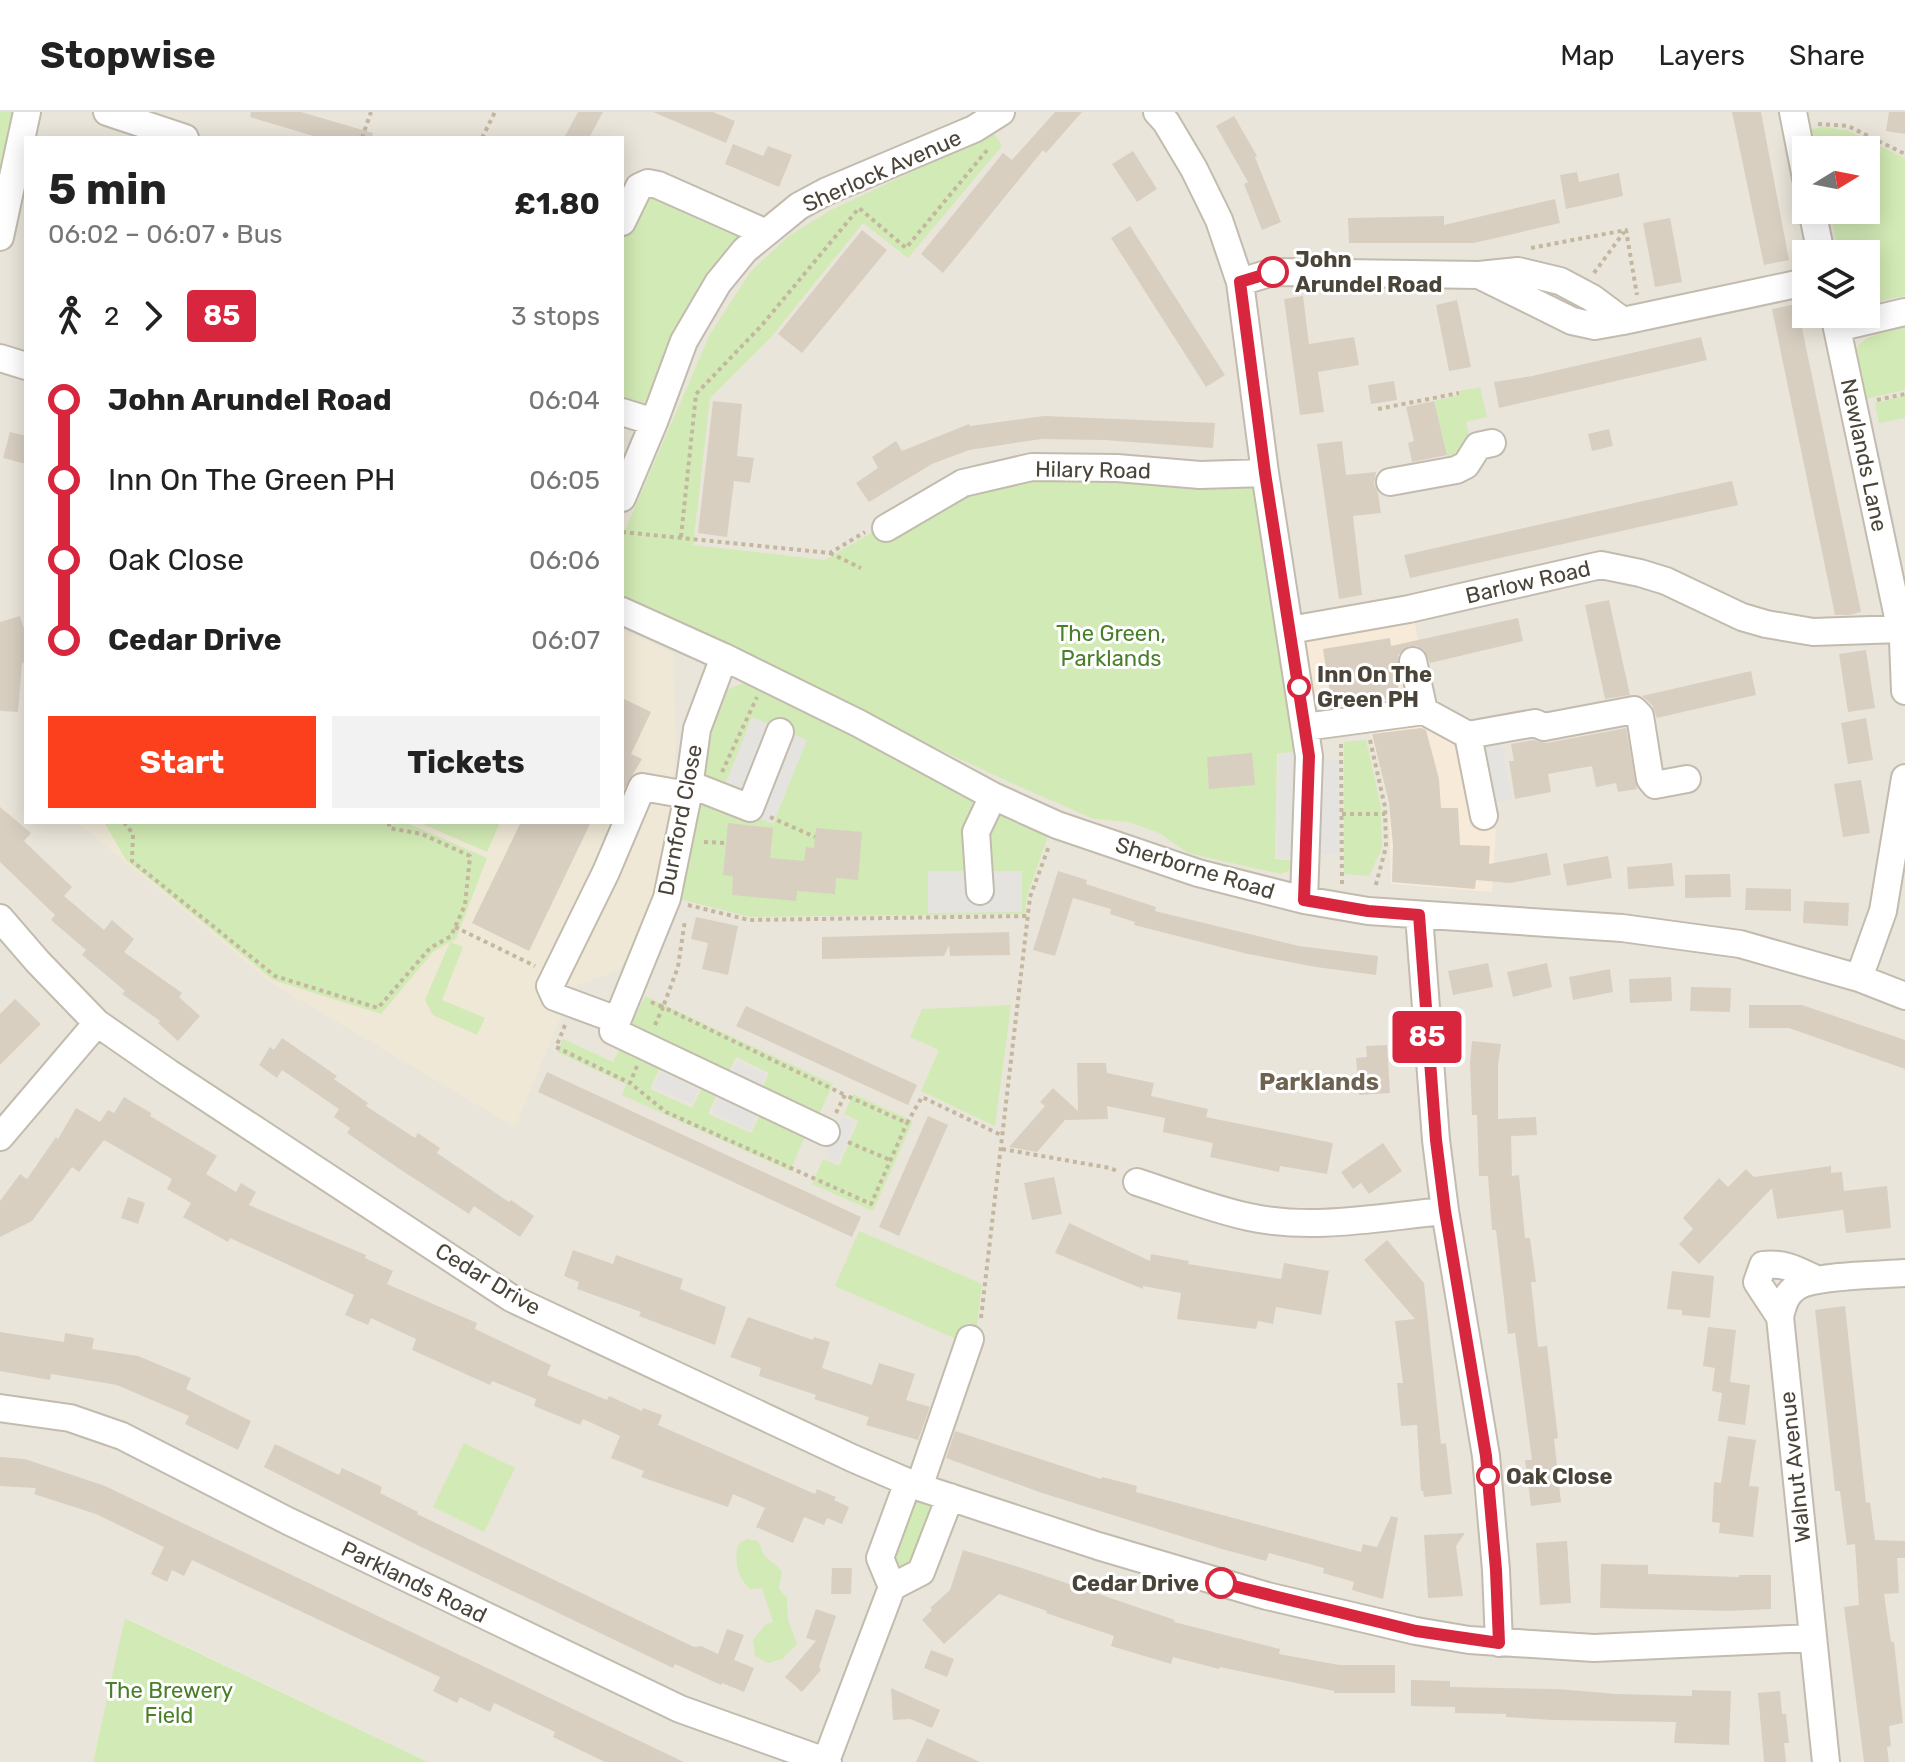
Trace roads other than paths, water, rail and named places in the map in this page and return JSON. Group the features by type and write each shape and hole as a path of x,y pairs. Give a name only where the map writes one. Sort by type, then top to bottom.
{"street":[{"path":"0,237 27,112"},
{"path":"107,112 153,119 182,136"},
{"name":"Sherlock Avenue","path":"624,493 684,341 718,283 745,250 799,206 827,191 974,129 998,114"},
{"path":"1167,115 1219,220 1240,282 1265,473 1305,727 1308,793 1304,900"},
{"path":"624,218 639,187 648,183 764,232"},
{"path":"1240,282 1273,272 1479,275 1518,271 1560,281 1623,321"},
{"path":"1479,275 1572,321 1595,326 1792,285"},
{"path":"1880,315 1905,312"},
{"name":"Newlands Lane","path":"1836,328 1901,629 1905,691"},
{"path":"0,358 24,365"},
{"path":"624,413 654,422"},
{"path":"1390,482 1456,470 1466,465 1478,446 1492,443"},
{"name":"Hilary Road","path":"886,528 963,483 1032,467 1117,468 1200,475 1265,473"},
{"name":"Barlow Road","path":"1290,630 1409,609 1601,565 1666,581 1742,617 1766,624 1813,632 1901,629"},
{"name":"Sherborne Road","path":"624,612 858,723 993,796 1057,825 1198,873 1304,900 1368,911 1622,928 1740,944 1859,978 1905,996"},
{"name":"Durnford Close","path":"617,1020 667,898 697,791 697,729 724,657"},
{"path":"1413,661 1424,711"},
{"path":"1305,727 1424,711 1468,735 1535,723 1544,727 1634,710 1640,716 1650,779 1655,785 1687,779"},
{"path":"780,732 750,808 697,791 642,787 606,872 550,986 555,997 617,1020 613,1031 826,1132"},
{"path":"1468,735 1484,816"},
{"path":"1859,978 1883,911 1905,778"},
{"path":"980,891 976,832 993,796"},
{"path":"1419,915 1436,1140 1486,1456 1499,1643"},
{"name":"Cedar Drive","path":"0,918 97,1023 511,1298 914,1484 1098,1546 1267,1596 1416,1631 1499,1643 1594,1648 1813,1638"},
{"path":"0,1136 97,1023"},
{"path":"1137,1182 1214,1208 1288,1222 1320,1223 1445,1211"},
{"path":"1780,1317 1757,1282 1763,1265 1778,1263 1789,1266 1818,1280"},
{"path":"1780,1317 1785,1298 1799,1285 1818,1280 1905,1273"},
{"name":"Walnut Avenue","path":"1780,1317 1826,1762"},
{"path":"892,1587 880,1558 914,1484 970,1339"},
{"name":"Parklands Road","path":"0,1408 70,1418 122,1436 288,1521 680,1709 827,1762"},
{"path":"827,1762 892,1587 921,1572 950,1497"}],"place":[{"name":"John Arundel Road","path":"1273,272"},
{"name":"Inn On The Green PH","path":"1299,687"},
{"name":"Oak Close","path":"1488,1476"},
{"name":"Cedar Drive","path":"1221,1583"}],"district":[{"name":"Parklands","path":"1319,1082"}],"park label":[{"name":"The Green, Parklands","path":"1111,646"},
{"name":"The Brewery Field","path":"169,1702"}]}
